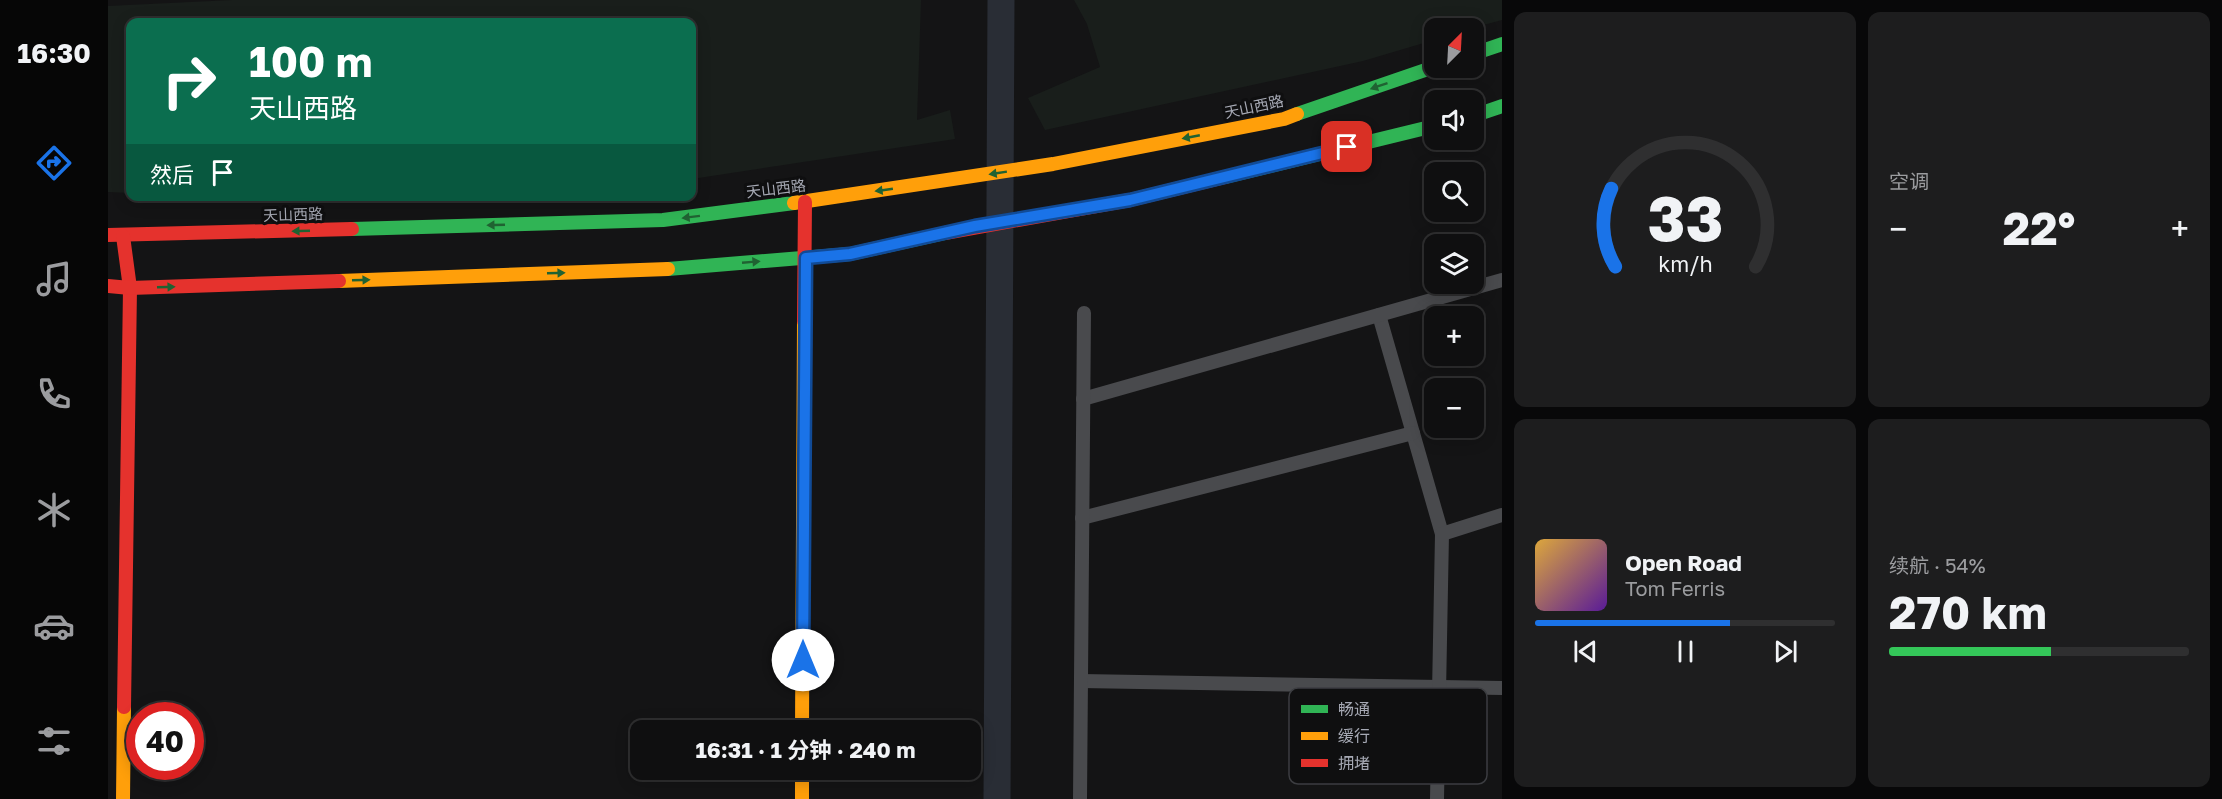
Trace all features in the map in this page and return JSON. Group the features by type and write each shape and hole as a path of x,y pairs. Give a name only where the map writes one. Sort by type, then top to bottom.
{"main road":[{"path":"1484,50 1502,44"},
{"name":"天山西路","path":"108,235 663,220 805,202 1053,164 1284,119 1424,70"},
{"path":"1484,112 1502,106"},
{"path":"108,286 130,288 670,269 850,254 975,226 1130,200 1424,128"},
{"path":"802,720 805,202"},
{"path":"123,236 130,288 123,799"},
{"path":"802,780 802,799"}],"lane":[{"path":"1083,399 1502,280"},
{"path":"1080,799 1084,313"},
{"path":"1379,315 1442,534 1439,687"},
{"path":"1082,518 1413,433"},
{"path":"1442,534 1502,514"},
{"path":"1081,681 1502,688"},
{"path":"1437,784 1437,799"}],"shaded area":[{"path":"232,0 921,0 917,120 950,110 955,139 696,178 696,18 126,18 126,193 108,192 108,6"},
{"path":"1074,0 1502,0 1502,20 1484,25 1484,18 1424,18 1424,43 1363,61 1045,130 1028,98 1100,67 1087,24"}],"waterway":[{"path":"997,799 1001,0"}],"traffic: fast":[{"path":"1484,50 1502,44"},
{"path":"1297,114 1424,70"},
{"path":"1484,112 1502,106"},
{"path":"1225,177 1424,128"},
{"path":"352,229 663,220 794,203"},
{"path":"668,269 850,254 945,233"}],"traffic: slow":[{"path":"794,203 1053,164 1284,119 1297,114"},
{"path":"339,281 668,269"},
{"path":"802,720 804,321"},
{"path":"123,799 124,707"},
{"path":"802,780 802,799"}],"traffic: jam":[{"path":"945,233 1130,200 1225,177"},
{"path":"804,321 805,202"},
{"path":"108,235 352,229"},
{"path":"123,236 130,288 124,707"},
{"path":"108,286 130,288 339,281"}],"route":[{"path":"803,660 806,258 850,254 975,226 1130,200 1347,147"}]}
